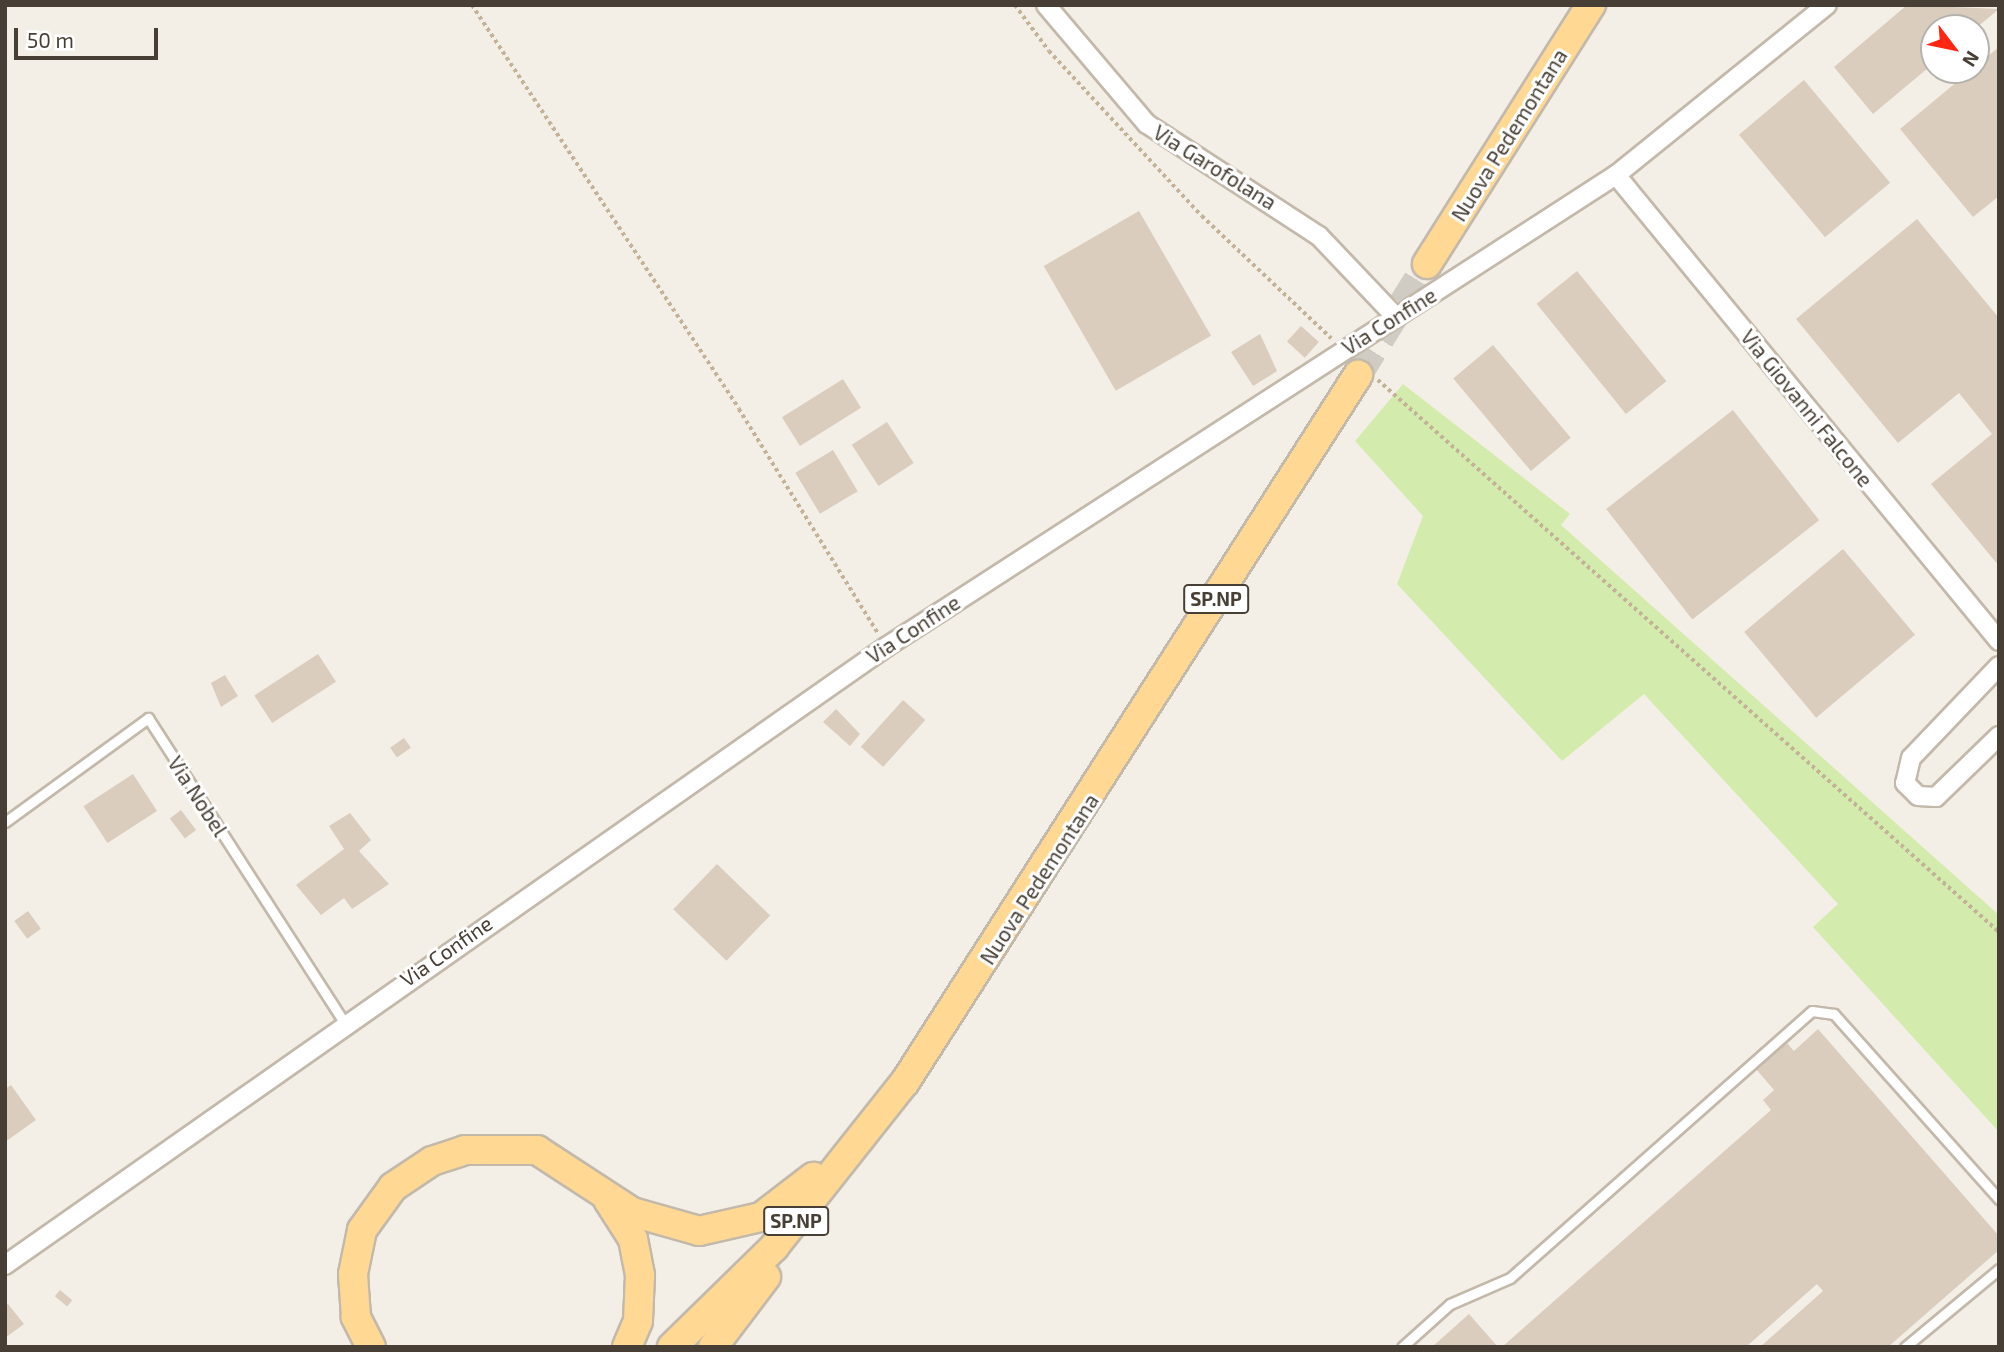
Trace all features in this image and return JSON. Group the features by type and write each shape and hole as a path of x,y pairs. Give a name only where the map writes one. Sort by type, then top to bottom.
{"main road":[{"name":"Nuova Pedemontana","path":"1427,264 1591,5"},
{"name":"Nuova Pedemontana","path":"671,1347 774,1247 905,1082 1367,377"},
{"path":"371,1347 356,1317 353,1274 362,1230 393,1187 432,1161 465,1150 537,1150 655,1223 699,1231 736,1227 793,1198 909,1049 1009,899 1074,823"},
{"path":"713,1347 853,1175 905,1082"},
{"path":"605,1194 633,1239 640,1275 638,1321 627,1347"}],"street":[{"name":"Via Garofolana","path":"1046,5 1147,124 1319,236 1396,317"},
{"name":"Via Confine","path":"6,1263 344,1022 886,646 1616,175 1828,5"},
{"name":"Via Giovanni Falcone","path":"1616,175 1999,641"},
{"path":"1999,666 1911,758 1905,783 1918,796 1936,797 1999,736"}],"lane":[{"name":"Via Nobel","path":"5,822 148,718 344,1022"},
{"path":"1402,1347 1450,1304 1510,1278 1812,1011 1834,1014 1999,1199"},
{"path":"1905,1347 1999,1269"}],"path":[{"path":"472,5 739,409 886,646"},
{"path":"1015,5 1202,216 1328,335"},
{"path":"1367,377 1999,932"}],"green space":[{"path":"1403,384 1570,514 1561,525 1999,915 1999,1132 1813,927 1838,904 1644,694 1562,761 1397,584 1423,516 1355,441"}],"building":[{"path":"1907,5 1999,9 1990,16 1990,14 1920,14 1920,75 1873,114 1834,67"},
{"path":"1999,47 1999,196 1973,217 1900,129 1954,84 1990,84 1990,54"},
{"path":"1804,80 1890,183 1825,237 1739,135"},
{"path":"1139,211 1211,336 1116,391 1044,266"},
{"path":"1917,219 1999,318 1999,566 1931,484 1992,434 1959,393 1898,443 1796,319"},
{"path":"1577,271 1666,381 1626,414 1537,304"},
{"path":"1301,326 1319,342 1305,358 1287,342"},
{"path":"1260,334 1277,371 1253,386 1231,352"},
{"path":"1493,345 1571,438 1531,471 1453,378"},
{"path":"843,379 861,408 800,446 782,417"},
{"path":"1733,410 1819,520 1692,619 1606,509"},
{"path":"887,422 914,463 878,486 852,445"},
{"path":"833,450 858,491 820,514 795,473"},
{"path":"1843,549 1915,635 1816,718 1744,632"},
{"path":"318,654 336,682 272,723 254,695"},
{"path":"225,675 238,696 221,707 211,683"},
{"path":"903,700 925,720 883,767 861,747"},
{"path":"836,709 860,734 850,746 823,722"},
{"path":"404,738 411,748 397,758 390,748"},
{"path":"133,774 157,811 107,843 84,806"},
{"path":"181,810 196,830 185,838 170,818"},
{"path":"350,813 371,840 359,851 389,884 352,909 344,898 321,915 296,885 344,849 329,826"},
{"path":"717,864 770,915 726,961 673,909"},
{"path":"28,911 41,929 27,939 14,921"},
{"path":"1818,1029 1999,1236 1999,1250 1888,1347 1760,1347 1823,1291 1817,1284 1746,1347 1502,1347 1771,1110 1763,1100 1774,1090 1756,1069 1787,1043 1794,1051"},
{"path":"11,1085 36,1120 5,1142 5,1089"},
{"path":"60,1290 72,1300 67,1306 55,1296"},
{"path":"8,1304 24,1324 5,1338 5,1306"},
{"path":"1469,1314 1498,1347 1432,1347"}],"tunnel":[{"path":"1358,375 1427,264"}]}
